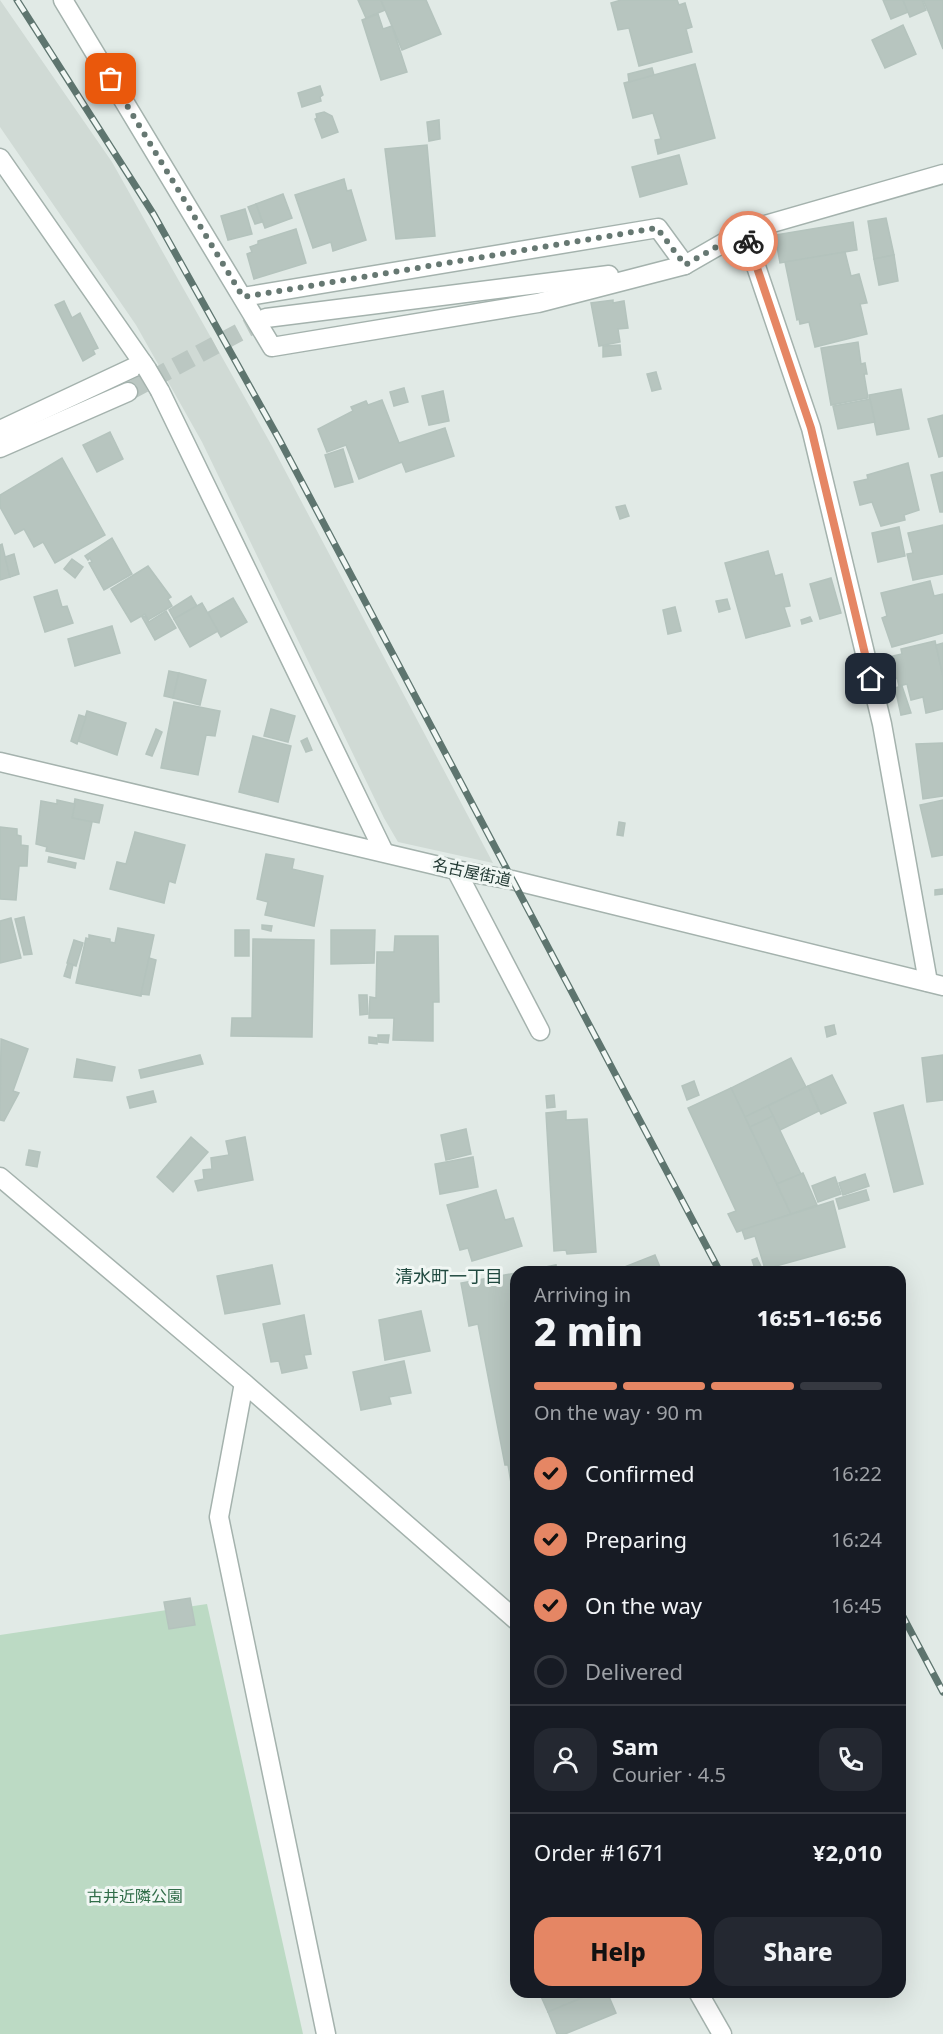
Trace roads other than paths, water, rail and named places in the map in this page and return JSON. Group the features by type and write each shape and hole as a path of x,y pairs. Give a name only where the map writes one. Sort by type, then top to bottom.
{"street":[{"path":"63,0 272,347 538,303 685,265 744,231 943,174"},
{"path":"0,158 160,391 384,852"},
{"path":"243,297 657,228 685,265"},
{"path":"744,231 811,428 882,724 936,984"},
{"path":"266,318 685,265"},
{"path":"0,430 145,366"},
{"path":"0,448 128,392"},
{"name":"名古屋街道","path":"0,762 456,870 512,880 936,984"},
{"path":"456,870 540,1031"},
{"path":"0,1177 244,1383 510,1615"},
{"path":"244,1383 219,1517 327,2034"},
{"path":"701,1998 722,2034"}],"tunnel":[{"path":"128,392 266,318"}],"railway":[{"path":"17,0 154,215 279,439 717,1266"},
{"path":"906,1622 943,1692"}],"district":[{"name":"清水町一丁目","path":"449,1277"}],"park label":[{"name":"古井近隣公園","path":"135,1896"}]}
